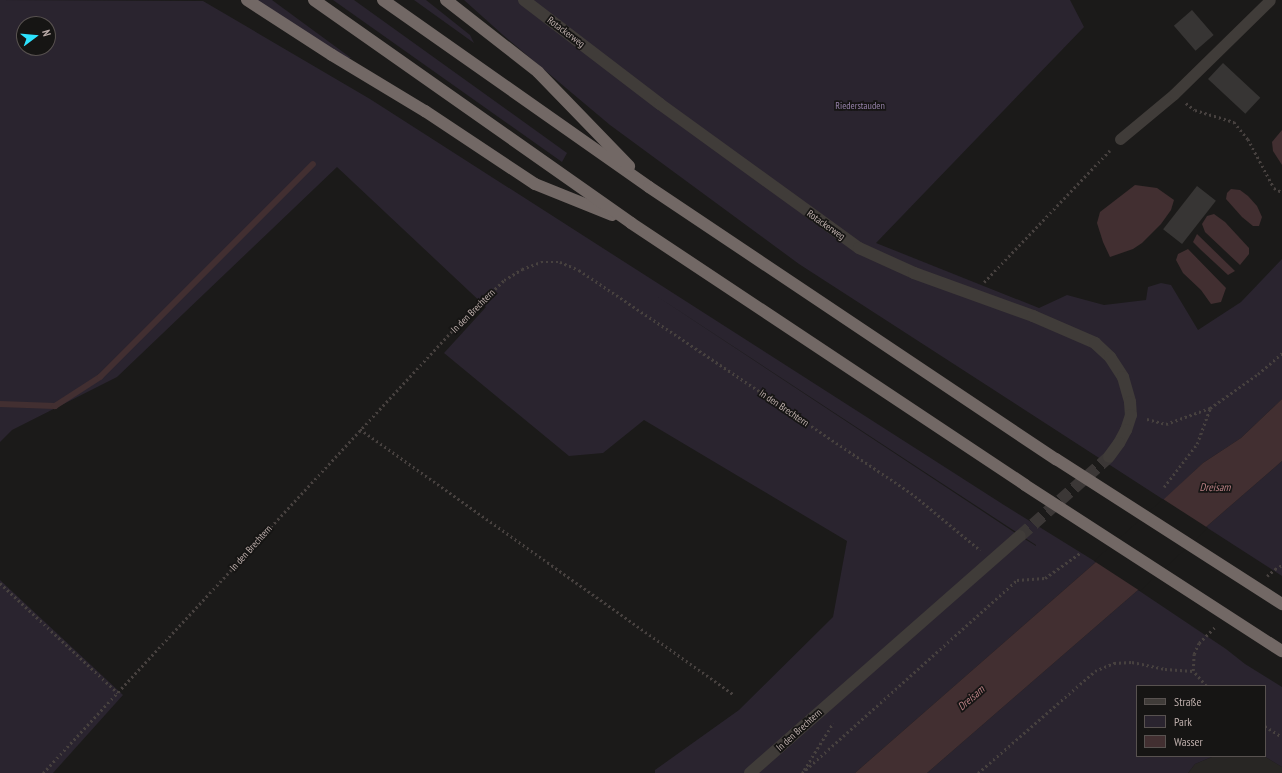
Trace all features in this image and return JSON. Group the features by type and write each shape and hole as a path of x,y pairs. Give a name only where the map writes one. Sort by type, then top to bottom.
{"highway":[{"path":"247,0 332,56 425,111 535,184 631,223"},
{"path":"314,0 631,223 1025,485 1282,651"},
{"path":"383,0 649,187 1056,459 1280,603"},
{"path":"446,0 538,72 649,187"}],"street":[{"name":"Rotackerweg","path":"524,0 660,104 859,248 914,272 1033,316 1095,343 1110,357 1123,377 1130,402 1131,415"},
{"path":"1109,457 1120,443 1131,415"},
{"name":"In den Brechtern","path":"750,773 1020,536"}],"lane":[{"path":"1120,139 1174,94 1270,0"}],"path":[{"path":"1174,94 1195,110 1234,122 1248,139 1274,188 1282,192"},
{"path":"973,294 1120,139"},
{"name":"In den Brechtern","path":"43,773 452,331 504,280 522,269 541,262 560,262 579,270 915,496 993,560"},
{"path":"1131,415 1166,424 1210,408 1258,374 1282,353"},
{"path":"1164,487 1197,444 1210,408"},
{"path":"360,429 733,694"},
{"path":"803,773 1017,580 1045,578 1080,553"},
{"path":"1275,569 1282,565"},
{"path":"0,583 118,693"},
{"path":"1199,643 1194,654 1193,671 1205,685"},
{"path":"978,773 1096,672 1114,663 1132,662 1165,669 1193,671"},
{"path":"1266,727 1282,737"}],"shaded area":[{"path":"1212,757 1266,757 1282,767 1282,773 1188,773 1195,764"}],"green space":[{"path":"0,0 203,1 370,99 1004,505 1096,562 855,773 655,773 655,770 739,710 833,617 847,541 644,420 603,453 569,456 444,353 486,307 337,167 117,377 12,430 0,442","holes":["655,295 1036,545 1020,536"]},
{"path":"256,0 272,0 351,58 346,58"},
{"path":"333,0 354,0 567,153 562,162"},
{"path":"414,0 426,0 470,35 474,43"},
{"name":"Riederstauden","path":"464,0 1070,0 1084,27 876,243 1039,308 1067,295 1104,305 1146,300 1148,287 1161,283 1171,285 1198,330 1241,302 1282,259 1282,399 1241,438 1203,463 1164,500 799,264 610,125 503,35"},
{"path":"1282,461 1282,576 1206,527"},
{"path":"0,580 123,695 53,773 0,773"},
{"path":"1138,590 1226,649 1245,664 1282,687 1282,767 1266,757 1266,685 1136,685 1136,757 1212,757 1195,764 1188,773 927,773"}],"water":[{"path":"1282,130 1282,165 1273,151 1272,142"},
{"path":"1135,185 1157,188 1174,200 1171,210 1161,224 1142,243 1133,249 1110,257 1097,223 1100,212"},
{"path":"1231,189 1240,190 1257,206 1262,217 1259,226 1253,226 1242,217 1226,199 1227,193"},
{"path":"1214,214 1225,222 1249,248 1249,254 1240,265 1205,232 1202,224 1207,216"},
{"path":"1197,234 1235,271 1228,275 1201,250 1193,242"},
{"path":"1188,249 1226,288 1221,302 1211,304 1201,290 1183,273 1176,260 1178,254"},
{"name":"Dreisam","path":"1282,399 1282,461 1206,527 1138,590 927,773 855,773 1096,562 1203,463 1241,438"}],"pier":[{"path":"1163,499 1208,528 1140,591 1094,561"}],"building":[{"path":"1192,10 1214,35 1196,51 1174,26"},
{"path":"1223,63 1260,98 1245,114 1208,79"},
{"path":"1197,186 1216,201 1182,244 1163,229"}],"waterway":[{"path":"0,404 55,406 100,377 313,164"}],"tunnel":[{"path":"1020,536 1109,457"}]}
